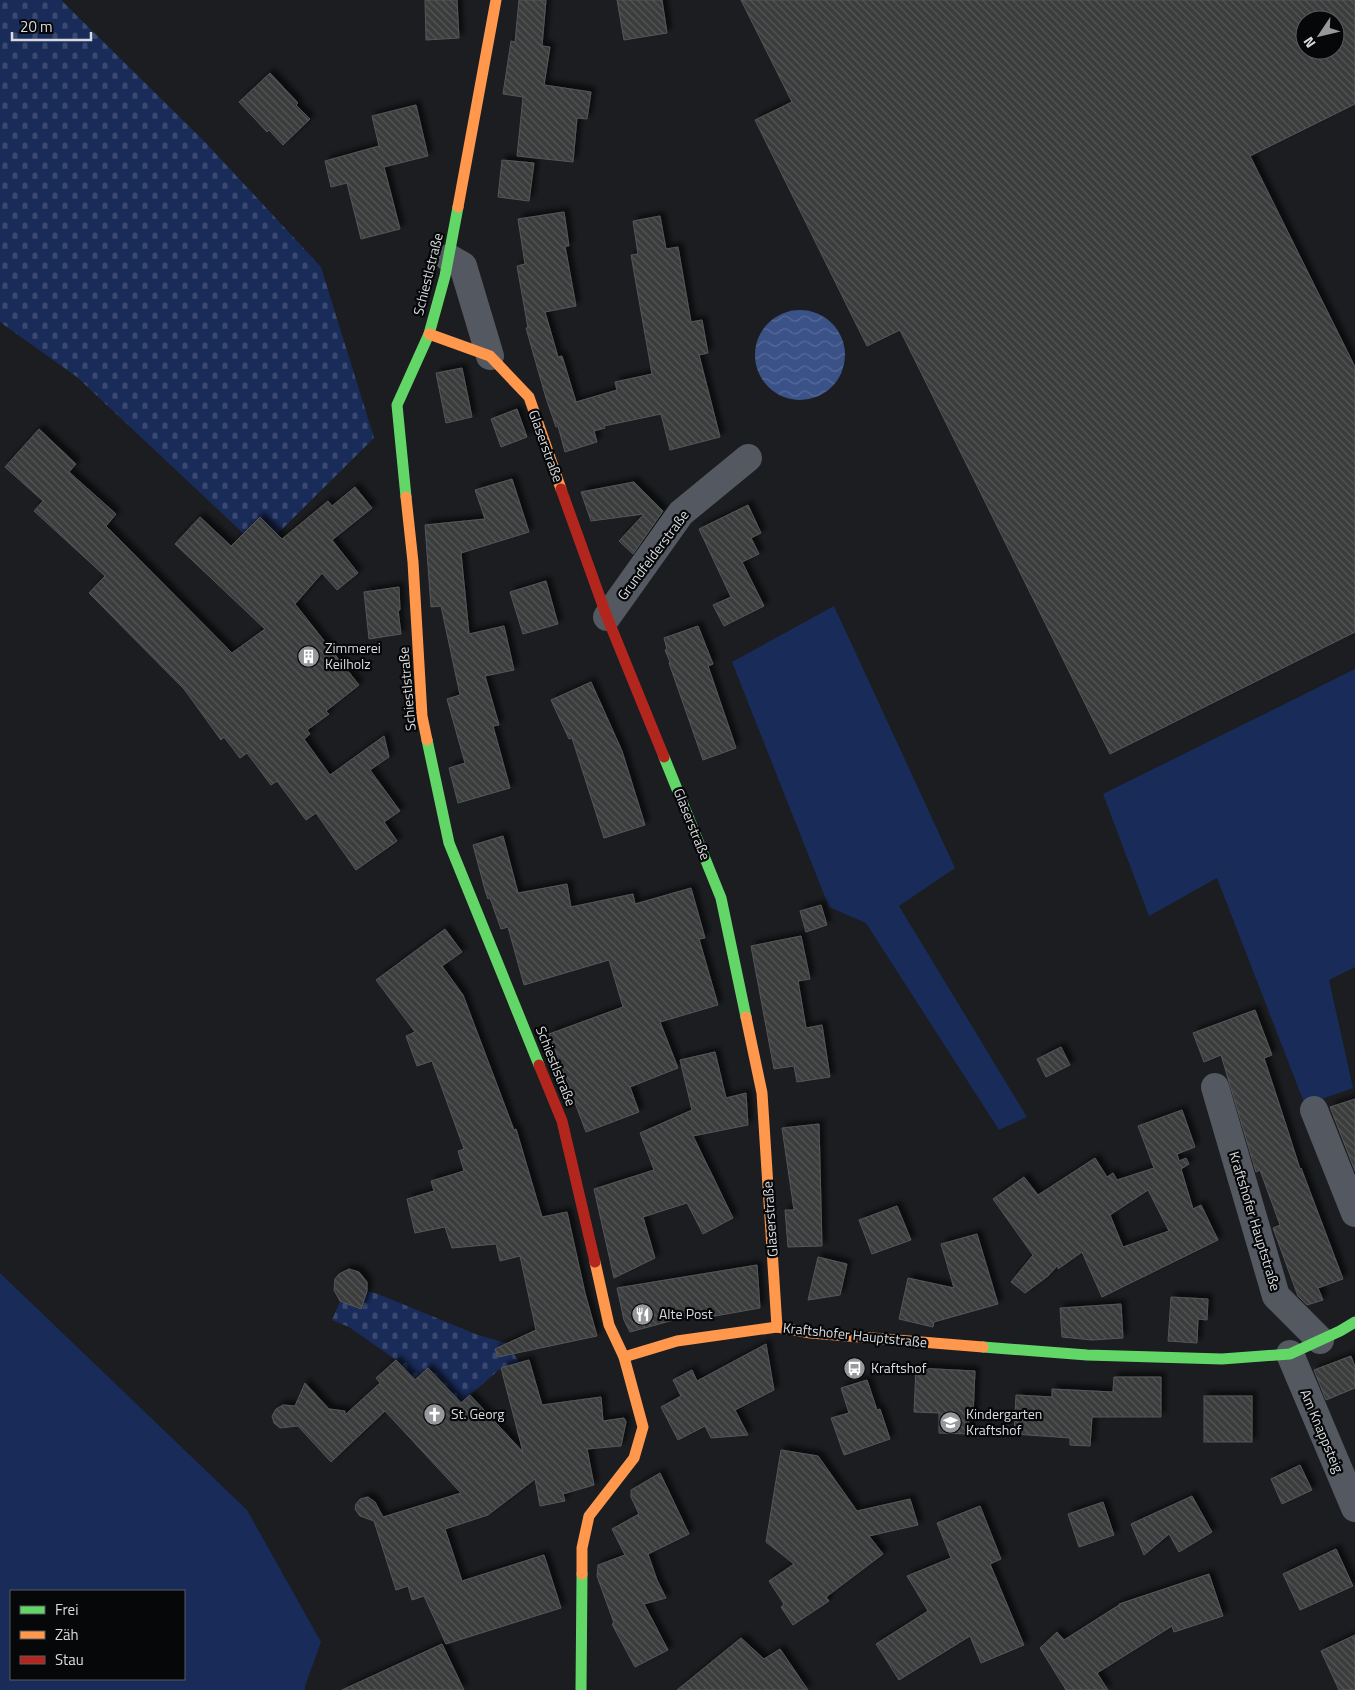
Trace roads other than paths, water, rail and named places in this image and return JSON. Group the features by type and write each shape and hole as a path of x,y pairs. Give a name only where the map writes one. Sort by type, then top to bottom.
{"street":[{"name":"Schiestlstraße","path":"496,0 449,258 429,334 396,406 413,562 422,716 449,842 562,1121 609,1325 624,1357"},
{"name":"Glaserstraße","path":"449,258 463,266 490,356"},
{"name":"Glaserstraße","path":"429,334 490,356 529,396 608,617 722,898 762,1094 777,1327"},
{"name":"Grundfelderstraße","path":"608,617 681,513 748,458"},
{"name":"Kraftshofer Hauptstraße","path":"1215,1087 1276,1296 1320,1340"},
{"path":"1314,1110 1355,1213"},
{"name":"Kraftshofer Hauptstraße","path":"624,1357 677,1341 777,1327 811,1333 1087,1355 1222,1360 1290,1354 1355,1322"},
{"name":"Am Knappsteig","path":"1290,1354 1355,1508"},
{"path":"581,1690 582,1548 589,1516 634,1458 643,1427 624,1357"}],"water":[{"path":"800,310 817,313 832,323 842,338 845,355 842,372 832,387 817,397 800,400 783,397 768,387 758,372 755,355 758,338 768,323 783,313"}],"place":[{"name":"Zimmerei Keilholz","path":"309,656"},
{"name":"Alte Post","path":"643,1314"},
{"name":"Kraftshof","path":"855,1368"},
{"name":"St. Georg","path":"435,1414"},
{"name":"Kindergarten Kraftshof","path":"950,1422"}]}
